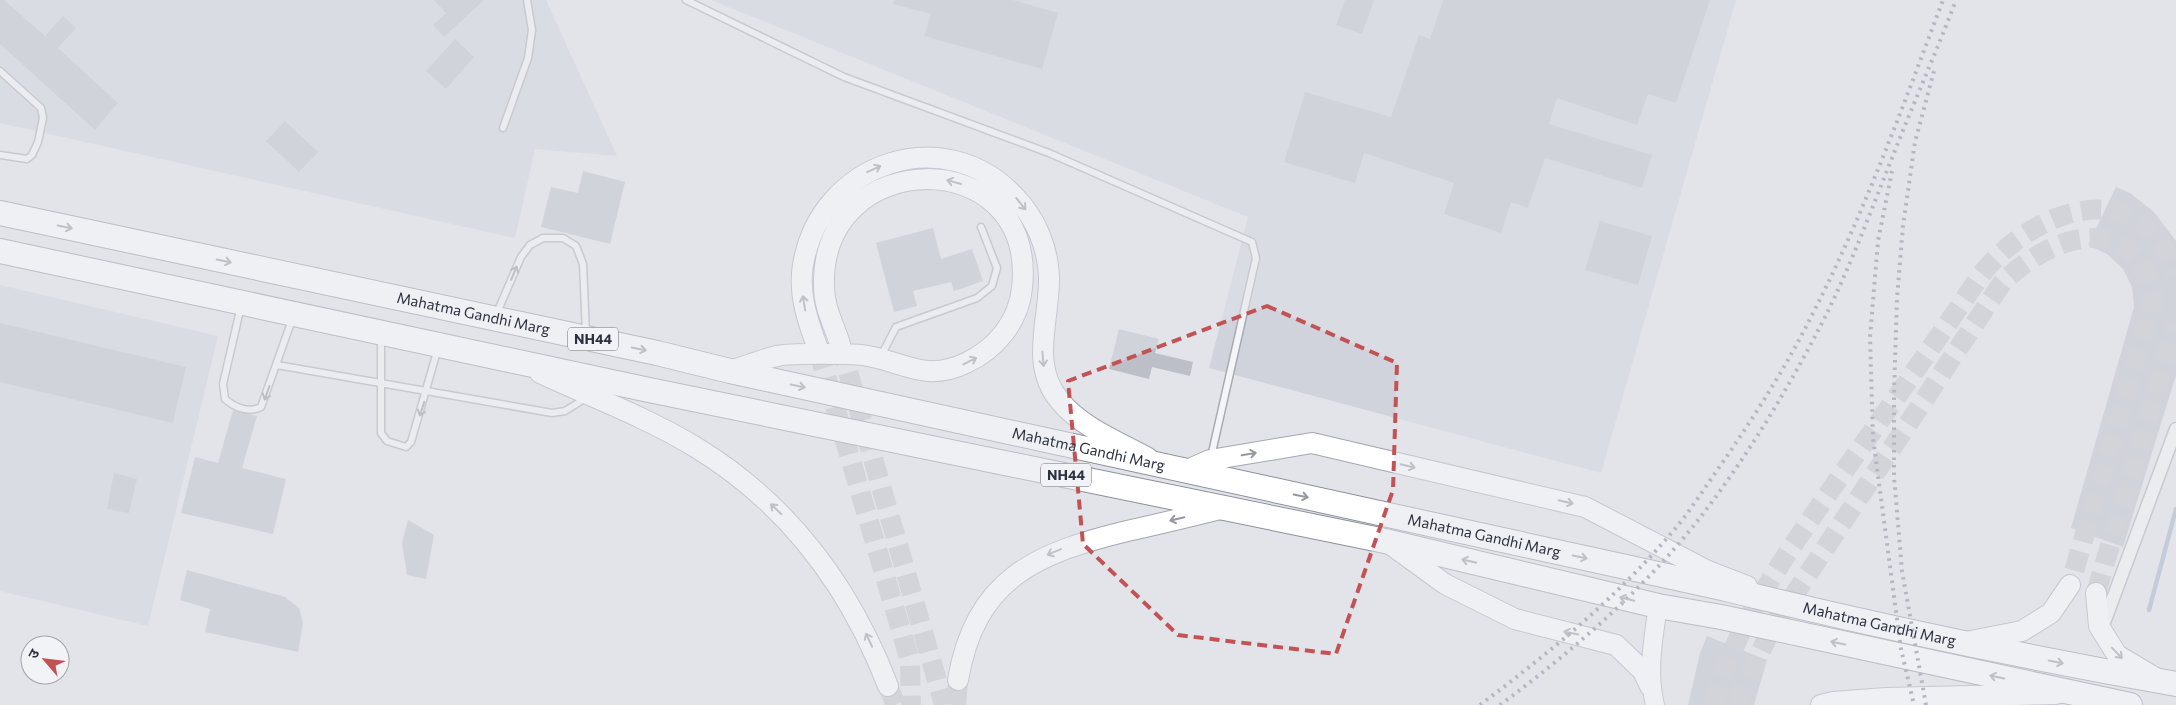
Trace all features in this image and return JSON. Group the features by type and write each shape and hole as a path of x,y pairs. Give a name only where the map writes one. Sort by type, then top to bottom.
{"highway":[{"name":"Mahatma Gandhi Marg","path":"0,213 495,318 1803,608 2079,667 2169,683"},
{"path":"30,258 39,221"},
{"name":"Mahatma Gandhi Marg","path":"0,251 514,361 1385,541 1658,606 1721,617 2130,705"}],"main road":[{"path":"818,349 806,314 802,282 803,266 811,235 828,206 852,182 882,166 914,158 930,158 962,163 992,177 1005,187 1027,212 1039,235 1049,276 1042,356 1047,378 1058,400 1076,417 1160,465"},
{"path":"730,371 779,355 867,355 923,372 950,369 976,358 998,340 1014,317 1022,290 1023,262 1020,249 1010,224 1002,212 981,194 969,187 941,178 910,179 896,183 868,196 845,218 831,244 824,272 825,302 840,344"},
{"path":"514,361 696,448 744,480 786,519 818,556 846,596 873,647 888,686"},
{"path":"1185,471 1210,460 1312,443 1584,507 1708,571 1803,608"},
{"path":"958,680 967,644 983,611 1007,583 1034,562 1066,547 1225,508"},
{"path":"1385,541 1445,584 1515,619 1616,645 1643,671 1653,696"},
{"path":"1964,642 2022,631 2051,613 2070,585"},
{"path":"2096,593 2099,626 2117,655 2169,683"},
{"path":"1653,696 1652,652 1658,606"},
{"path":"1821,705 1834,702 1886,698 2005,697 2073,693"}],"street":[{"path":"2102,630 2176,429"}],"lane":[{"path":"504,128 528,58 532,30 527,0"},
{"path":"686,0 844,77 1048,153 1252,242 1256,258 1210,460"},
{"path":"0,71 41,108 42,118 38,142 28,159 0,155"},
{"path":"879,359 896,327 976,298 992,286 997,268 980,227"},
{"path":"495,318 521,257 530,245 543,238 563,238 576,246 583,264 586,338"},
{"path":"242,303 223,384 225,399 235,407 248,410 261,407 294,314"},
{"path":"381,332 382,437 387,441 406,447 410,444 428,391 439,345"},
{"path":"277,365 557,413 590,396"}],"highlighted area":[{"path":"1267,306 1397,363 1393,490 1336,654 1178,635 1083,544 1068,381"}],"shaded area":[{"path":"0,0 546,0 617,156 535,149 515,238 0,123"},
{"path":"711,0 1736,0 1601,473 1209,368 1248,217"},
{"path":"0,285 218,336 148,626 0,591"}],"building":[{"path":"0,0 4,0 45,36 63,16 76,28 58,48 118,103 95,130 0,44"},
{"path":"434,0 484,0 444,37 433,25 446,13"},
{"path":"894,0 1013,0 1058,13 1042,69 924,36 931,14 893,4"},
{"path":"1345,0 1374,0 1362,34 1336,25"},
{"path":"1443,0 1710,0 1676,103 1648,94 1637,125 1557,98 1549,124 1652,155 1642,188 1545,158 1528,208 1511,202 1501,233 1444,214 1454,183 1364,153 1355,183 1284,162 1305,92 1391,117 1419,35 1430,39"},
{"path":"455,39 474,57 446,89 426,71"},
{"path":"285,121 318,152 299,172 266,141"},
{"path":"583,171 625,182 610,244 541,227 551,187 578,193"},
{"path":"2116,187 2130,193 2154,212 2176,241 2176,375 2123,547 2071,528 2134,307 2132,287 2123,269 2107,254 2088,245"},
{"path":"1600,221 1652,236 1638,285 1585,270"},
{"path":"933,228 941,259 972,249 983,281 954,291 951,282 913,291 917,306 894,312 876,243"},
{"path":"0,323 186,367 173,423 0,382"},
{"path":"1119,329 1159,339 1155,353 1193,362 1190,376 1152,367 1149,379 1109,369"},
{"path":"233,410 257,416 242,468 286,479 273,534 181,513 195,457 218,463"},
{"path":"114,473 137,479 129,513 107,509"},
{"path":"408,520 434,535 426,579 407,575 402,543"},
{"path":"187,570 285,597 299,608 303,623 298,652 205,632 210,609 180,600"},
{"path":"1707,636 1767,660 1754,705 1688,705 1700,653"}],"waterway":[{"path":"2149,610 2176,509"}],"tunnel":[{"path":"1713,705 1735,646 1749,617 1782,562 1980,276 2002,252 2028,233 2056,218 2084,210 2112,211 2138,221 2160,241 2176,274"},
{"path":"1737,705 1742,690 1772,628 2002,283 2022,266 2044,252 2067,242 2090,238 2112,241 2130,251 2144,271 2153,301 2070,585"},
{"path":"2096,593 2176,323"},
{"path":"840,344 944,705"},
{"path":"818,349 910,661 911,705"},
{"path":"956,705 958,680"},
{"path":"888,686 896,705"}],"railway":[{"path":"1480,705 1561,641 1637,571 1683,519 1768,394 1812,315 1849,238 1882,159 1943,0"},
{"path":"1500,705 1578,643 1628,598 1695,524 1748,451 1795,374 1834,299 1956,0"},
{"path":"1926,705 1902,571 1894,476 1894,393 1897,298 1903,226 1915,142 1934,71"},
{"path":"1892,171 1878,241 1870,337 1873,438 1901,649 1914,705"}]}
